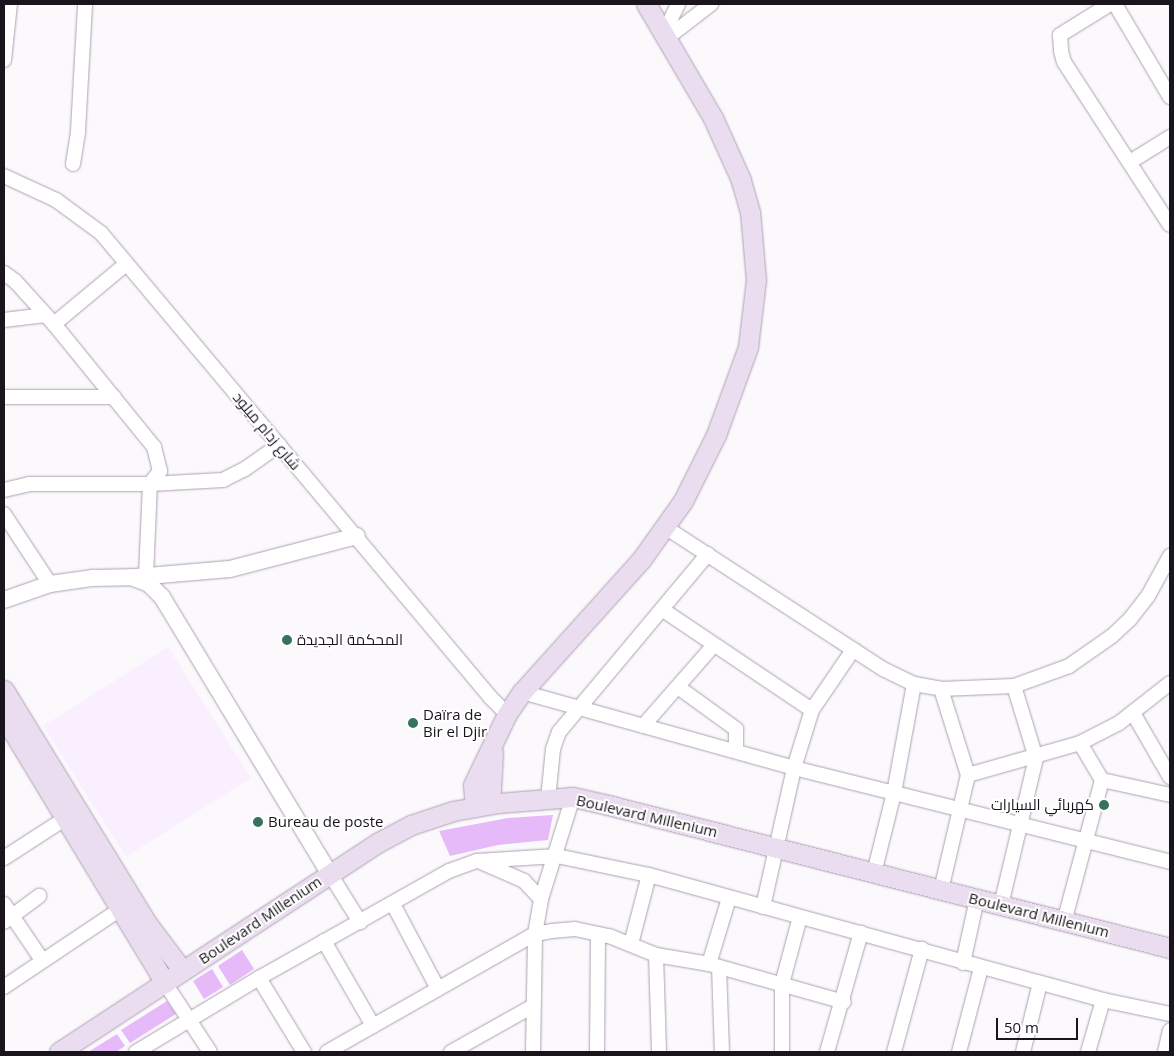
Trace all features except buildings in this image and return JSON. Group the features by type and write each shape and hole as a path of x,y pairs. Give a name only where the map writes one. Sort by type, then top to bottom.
{"main road":[{"path":"478,806 472,790 487,769 494,744 507,714 522,692 624,580 665,527 701,468 738,380 754,314 756,280 750,212 741,180 714,118 646,4"},
{"path":"4,690 146,922 183,971"},
{"path":"4,717 122,908 165,983"},
{"path":"487,769 504,787 539,800"},
{"path":"453,812 487,769"},
{"name":"Boulevard Millenium","path":"59,1052 330,874 395,834 453,812 478,806 539,800 573,797 777,847 1170,948"}],"street":[{"path":"4,60 10,4"},
{"path":"73,164 78,131 85,4"},
{"path":"665,36 678,4"},
{"path":"665,36 711,4"},
{"path":"1110,4 1060,35 1061,51 1064,62 1170,225"},
{"path":"1115,4 1170,97"},
{"path":"1130,162 1170,137"},
{"name":"شارع زدام ميلود","path":"4,176 44,193 82,216 126,264 357,536 490,697 507,714"},
{"path":"4,320 50,319 126,264"},
{"path":"4,273 50,319 154,447 160,471 150,484 138,577"},
{"path":"4,397 114,397"},
{"path":"4,490 30,484 150,484 223,480 245,469 279,445"},
{"path":"4,514 50,584"},
{"path":"665,527 853,650 914,684 941,689 1014,686 1069,666 1112,636 1148,596 1170,556"},
{"path":"4,600 50,584 138,577 263,563 357,536"},
{"path":"539,800 559,732 708,554"},
{"path":"138,577 149,584 162,597 360,922"},
{"path":"663,610 812,710"},
{"path":"643,726 714,645"},
{"path":"763,907 794,768 812,710 853,650"},
{"path":"968,775 1036,758 1080,743 1133,713 1170,683"},
{"path":"874,873 894,793 914,684"},
{"path":"1001,905 1036,758 1014,686"},
{"path":"678,687 736,729 736,752"},
{"path":"941,689 968,775 941,890"},
{"path":"522,692 577,709 794,768 1170,862"},
{"path":"1133,713 1170,777"},
{"path":"1064,922 1102,780 1080,743"},
{"path":"1102,780 1170,795"},
{"path":"533,1052 535,934 541,898 556,856 573,797"},
{"path":"4,858 66,818"},
{"path":"136,1052 259,978 393,904 433,878 477,861 556,856 649,875 922,949 963,963 1040,984 1170,1014"},
{"path":"477,861 524,881 541,898"},
{"path":"631,944 649,875"},
{"path":"8,919 39,896"},
{"path":"722,1052 714,965 729,898"},
{"path":"963,963 977,899"},
{"path":"4,904 8,919 42,960"},
{"path":"393,904 438,989"},
{"path":"4,987 122,908"},
{"path":"782,1052 782,984 800,917"},
{"path":"327,1052 535,934 575,929 631,944 656,955 714,965 844,1002"},
{"path":"827,1052 844,1002 862,933"},
{"path":"597,1052 598,934"},
{"path":"324,941 373,1026"},
{"path":"894,1052 922,949"},
{"path":"656,955 659,1052"},
{"path":"959,1052 981,968"},
{"path":"259,978 304,1052"},
{"path":"165,983 210,1052"},
{"path":"1023,1052 1040,984"},
{"path":"1088,1052 1103,1000"},
{"path":"451,1052 471,1046 533,1006"},
{"path":"1165,1052 1170,1031"}],"shaded area":[{"path":"168,647 251,778 126,857 43,726"},
{"path":"553,815 548,840 498,845 450,856 439,831 508,818"},
{"path":"242,950 254,969 230,985 218,966"},
{"path":"212,969 223,987 204,999 193,981"},
{"path":"167,1001 176,1014 130,1043 121,1030"},
{"path":"117,1034 125,1046 116,1052 88,1052"}],"place":[{"name":"المحكمة الجديدة","path":"287,640"},
{"name":"Daïra de Bir el Djir","path":"413,723"},
{"name":"كهربائي السيارات","path":"1104,805"},
{"name":"Bureau de poste","path":"258,822"}]}
